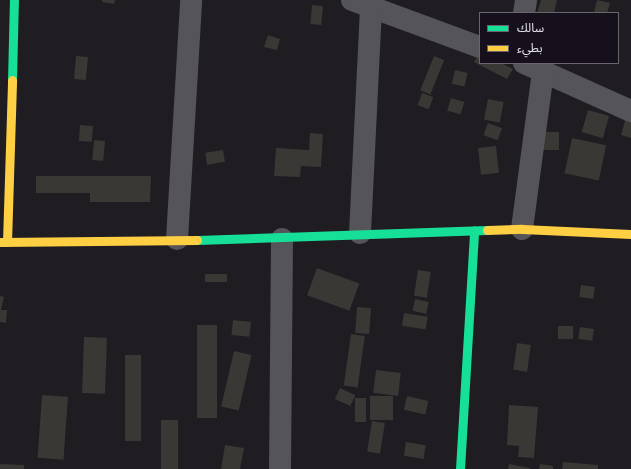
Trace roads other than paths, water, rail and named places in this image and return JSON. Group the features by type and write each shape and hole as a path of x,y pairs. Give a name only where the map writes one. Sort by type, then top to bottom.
{"main road":[{"path":"14,0 4,242 282,238 360,233 522,229 631,234"},
{"path":"460,469 474,230"}],"street":[{"path":"177,240 191,0"},
{"path":"524,12 526,0"},
{"path":"360,233 362,4 479,47"},
{"path":"522,229 533,68 631,111"},
{"path":"280,469 282,238"}]}
